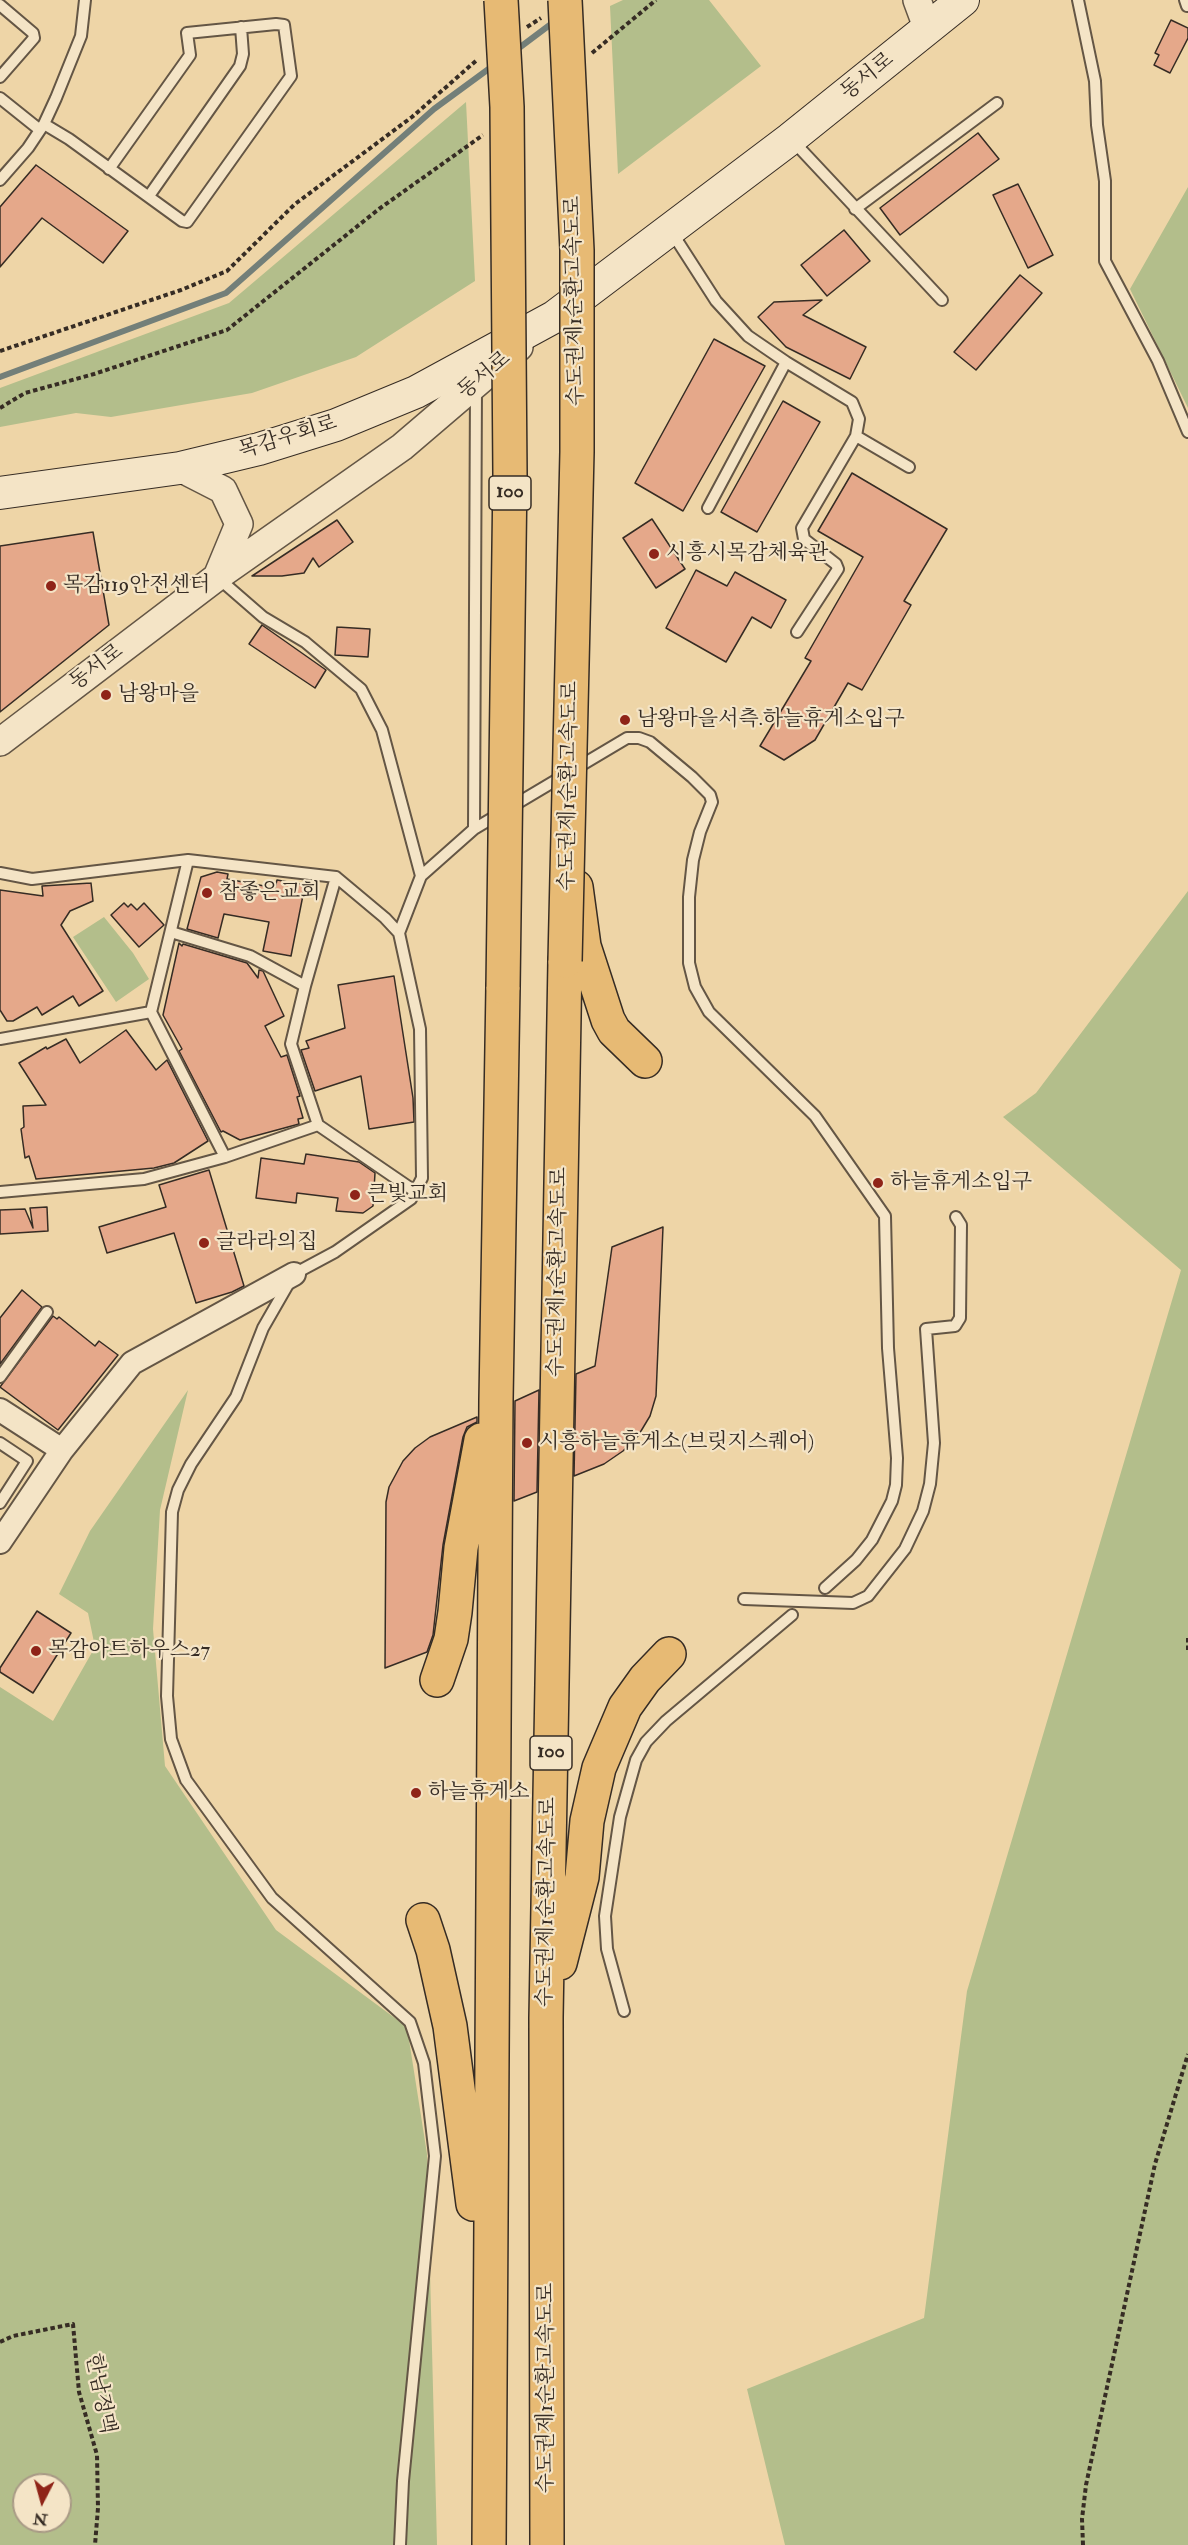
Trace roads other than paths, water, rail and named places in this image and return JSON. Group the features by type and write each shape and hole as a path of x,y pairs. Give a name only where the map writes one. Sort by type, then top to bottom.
{"highway":[{"name":"100","path":"489,2545 498,1346 510,441 507,107 501,0"},
{"name":"수도권제1순환고속도로","path":"547,2545 546,2017 565,961 577,452 577,250 565,0"},
{"path":"570,808 576,893 584,946 608,1020 614,1031 645,1061"},
{"path":"437,1680 450,1639 455,1612 461,1548 498,1346"},
{"path":"546,2017 582,1877 587,1821 598,1768 625,1707 645,1679 669,1654"},
{"path":"423,1920 433,1950 450,2026 470,2169 489,2353"}],"main road":[{"name":"동서로","path":"554,317 670,231 886,64 922,14 963,0"},
{"name":"목감우회로","path":"0,493 180,468 259,449 336,425 416,392 554,317"}],"street":[{"name":"동서로","path":"0,742 217,577 402,447 554,317"},
{"path":"180,468 224,490 239,524 217,577"},
{"path":"0,1542 62,1450 132,1363 294,1274"},
{"path":"0,1410 62,1450"}],"lane":[{"path":"0,180 42,127 81,36 85,0"},
{"path":"1078,0 1095,81 1097,125 1105,181 1105,261 1158,362 1188,432"},
{"path":"0,5 34,36 0,77"},
{"path":"0,98 109,169 182,221 189,220 291,76 284,25 187,33 190,55 109,169"},
{"path":"148,196 240,66 243,54 241,27"},
{"path":"855,209 997,103"},
{"path":"790,139 942,300"},
{"path":"670,231 716,301 748,336 852,402 860,419 856,436 802,528 804,539 836,564 838,569 797,632"},
{"path":"708,508 786,362"},
{"path":"474,829 476,384"},
{"path":"856,436 909,467"},
{"path":"217,577 263,617 305,642 361,689 382,730 421,876"},
{"path":"399,933 421,876 474,829 627,738 650,742 710,795 712,802 700,832 693,860 689,897 689,963 695,987 709,1012 815,1116 890,1216 888,1348 897,1458 896,1485 892,1501 873,1540 856,1560 825,1588"},
{"path":"0,873 32,879 188,860 336,877 385,918 399,933 420,1029 422,1178 411,1199 361,1235 294,1274 263,1328 236,1397 191,1464 178,1490 172,1512 167,1696 171,1739 186,1780 272,1898 410,2022 424,2063 435,2156 403,2481 400,2545"},
{"path":"188,860 151,1012 225,1157"},
{"path":"336,877 291,1044 318,1125 416,1192"},
{"path":"171,932 250,956 305,986"},
{"path":"0,1039 151,1012"},
{"path":"0,1192 144,1179 225,1157 318,1125"},
{"path":"744,1599 853,1603 868,1596 904,1549 923,1511 930,1484 934,1443 926,1329 955,1326 960,1318 962,1225 956,1217"},
{"path":"0,1377 47,1312"},
{"path":"0,1443 27,1461 0,1503"},
{"path":"624,2011 607,1949 605,1916 620,1817 636,1760 646,1742 666,1721 792,1615"}],"waterway":[{"path":"515,51 555,21"},
{"path":"0,377 226,293 434,109 494,65"}],"place":[{"name":"시흥시목감체육관","path":"654,554"},
{"name":"목감119안전센터","path":"51,586"},
{"name":"남왕마을","path":"106,695"},
{"name":"남왕마을서측.하늘휴게소입구","path":"625,720"},
{"name":"참좋은교회","path":"207,893"},
{"name":"하늘휴게소입구","path":"878,1183"},
{"name":"큰빛교회","path":"355,1195"},
{"name":"글라라의집","path":"204,1243"},
{"name":"시흥하늘휴게소(브릿지스퀘어)","path":"527,1443"},
{"name":"목감아트하우스27","path":"36,1651"},
{"name":"하늘휴게소","path":"416,1793"}]}
